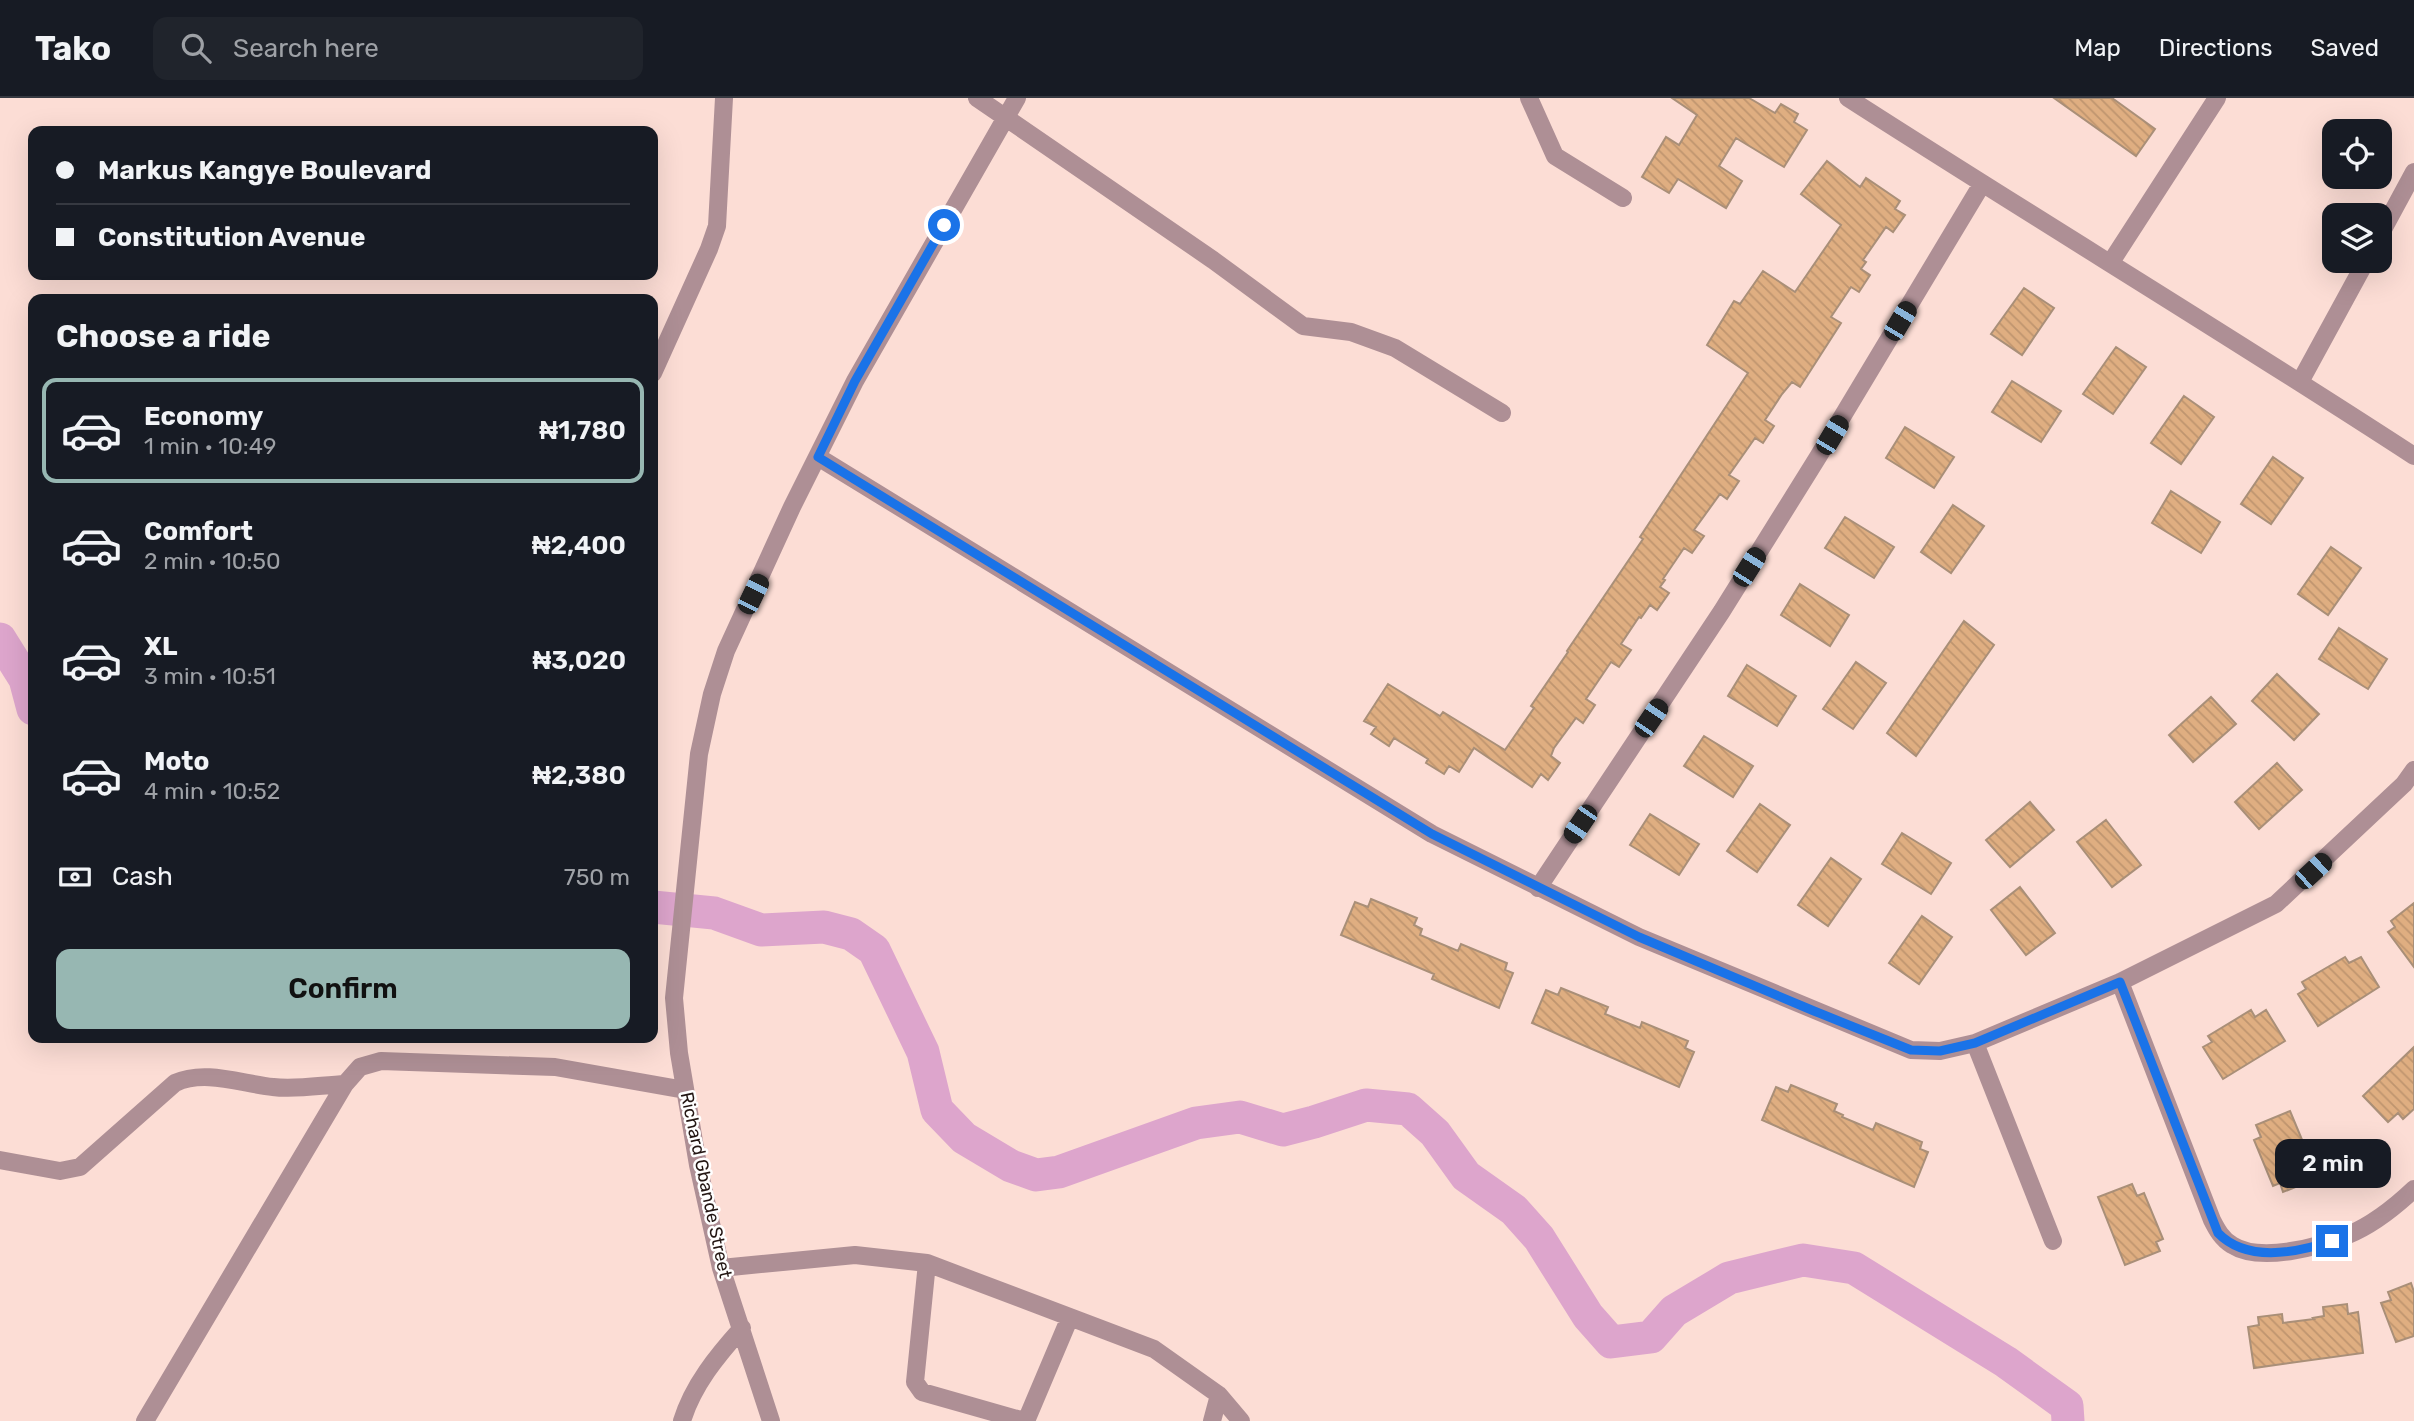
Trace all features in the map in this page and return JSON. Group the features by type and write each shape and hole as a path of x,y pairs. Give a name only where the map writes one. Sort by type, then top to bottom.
{"street":[{"path":"658,362 717,226 724,98"},
{"path":"977,98 1213,260 1303,326 1351,332 1395,348 1502,413"},
{"name":"Richard Gbande Street","path":"771,1421 721,1268 698,1165 679,1053 674,998 699,754 712,694 726,652 792,507 855,381 1017,98"},
{"path":"1529,98 1555,156 1623,198"},
{"path":"1848,98 2414,456"},
{"path":"2110,262 2217,98"},
{"path":"2392,213 2414,172"},
{"path":"1538,888 1722,611 1982,184"},
{"path":"2300,382 2359,273"},
{"path":"818,457 1432,834 1639,937 1911,1050 1940,1051 1975,1043 2120,982 2276,904 2411,783"},
{"path":"2120,982 2212,1220 2218,1233 2233,1246 2273,1253 2315,1247 2350,1235 2397,1206 2414,1189"},
{"path":"1975,1043 2053,1241"},
{"path":"145,1421 345,1084 360,1067 381,1060 555,1067 685,1090"},
{"path":"0,1160 60,1171 80,1167 175,1083 185,1079 213,1077 276,1088 345,1084"},
{"path":"721,1268 855,1255 927,1263 1154,1349 1219,1395 1241,1421"},
{"path":"927,1263 915,1382 922,1392 1025,1421 1070,1317"},
{"path":"681,1421 688,1401 715,1359 742,1328"},
{"path":"1212,1421 1219,1395"}],"building":[{"path":"1672,98 1749,98 1775,113 1781,104 1798,114 1794,122 1807,130 1784,167 1736,138 1719,166 1742,181 1726,208 1678,179 1669,193 1642,177 1666,137 1679,145 1697,115"},
{"path":"2054,98 2112,98 2155,129 2136,156"},
{"path":"1827,161 1860,187 1866,178 1900,201 1895,209 1905,215 1893,232 1886,227 1863,260 1866,262 1861,269 1870,275 1859,292 1851,287 1831,317 1841,323 1800,387 1792,382 1765,420 1774,426 1763,443 1755,438 1729,475 1739,481 1727,499 1720,494 1694,530 1704,536 1692,553 1684,548 1663,579 1665,580 1660,587 1669,593 1657,610 1650,605 1641,618 1639,617 1621,644 1631,650 1619,667 1611,662 1586,699 1595,705 1583,723 1576,718 1554,748 1551,756 1560,763 1548,780 1541,774 1532,787 1474,748 1459,772 1449,766 1444,774 1426,763 1428,759 1394,738 1389,746 1371,734 1376,727 1364,721 1388,684 1440,716 1443,712 1505,750 1748,373 1707,345 1734,301 1740,304 1763,271 1795,292 1841,225 1801,194"},
{"path":"2024,288 2054,308 2022,355 1991,334"},
{"path":"2116,347 2146,367 2113,414 2083,394"},
{"path":"2012,381 2061,411 2041,442 1992,412"},
{"path":"2184,396 2214,417 2181,464 2151,443"},
{"path":"1905,427 1954,457 1934,488 1886,458"},
{"path":"2273,457 2303,478 2271,524 2241,504"},
{"path":"2171,491 2220,522 2201,553 2152,523"},
{"path":"1953,505 1984,526 1951,573 1921,552"},
{"path":"1845,517 1894,547 1874,578 1825,548"},
{"path":"2331,547 2361,568 2328,615 2298,594"},
{"path":"1800,584 1849,615 1830,646 1781,615"},
{"path":"1964,621 1994,645 1916,756 1887,733"},
{"path":"2339,628 2387,659 2368,689 2319,659"},
{"path":"1856,662 1886,683 1853,729 1823,709"},
{"path":"1747,665 1796,696 1777,726 1728,696"},
{"path":"2277,674 2319,714 2294,740 2252,701"},
{"path":"2211,697 2236,724 2193,762 2169,735"},
{"path":"1704,736 1753,766 1733,797 1684,766"},
{"path":"2277,763 2302,790 2259,829 2235,802"},
{"path":"2030,802 2054,830 2010,867 1986,840"},
{"path":"1760,804 1790,825 1757,872 1727,851"},
{"path":"1650,814 1699,844 1679,875 1630,845"},
{"path":"2106,820 2141,865 2112,887 2077,842"},
{"path":"1902,833 1951,863 1931,894 1882,864"},
{"path":"1831,858 1861,879 1828,926 1798,905"},
{"path":"2020,887 2055,933 2026,955 1991,910"},
{"path":"1371,899 1417,918 1414,925 1422,929 1420,935 1458,951 1461,944 1507,963 1505,970 1513,973 1499,1008 1432,979 1434,974 1341,935 1355,902 1368,907"},
{"path":"2414,903 2414,967 2388,932 2395,927 2391,921"},
{"path":"1922,916 1952,937 1919,984 1889,963"},
{"path":"2345,957 2349,963 2361,957 2379,987 2318,1026 2298,994 2306,989 2302,982"},
{"path":"1561,988 1608,1007 1605,1014 1640,1028 1642,1022 1688,1041 1685,1048 1694,1052 1679,1087 1532,1023 1546,990 1558,995"},
{"path":"2251,1010 2255,1017 2266,1010 2285,1041 2223,1079 2203,1047 2212,1042 2208,1036"},
{"path":"2414,1047 2414,1109 2403,1119 2398,1113 2388,1122 2363,1096"},
{"path":"1791,1085 1837,1104 1834,1111 1843,1115 1842,1117 1873,1130 1876,1123 1922,1142 1920,1149 1928,1152 1914,1187 1762,1120 1776,1087 1788,1092"},
{"path":"2290,1111 2318,1178 2283,1192 2280,1183 2273,1186 2254,1140 2261,1137 2256,1125"},
{"path":"2132,1184 2137,1196 2144,1193 2163,1239 2156,1242 2160,1251 2125,1265 2098,1197"},
{"path":"2411,1283 2414,1292 2414,1336 2396,1342 2381,1303 2391,1300 2388,1292"},
{"path":"2347,1304 2348,1314 2358,1312 2363,1353 2254,1368 2248,1327 2259,1325 2258,1317 2282,1314 2283,1323 2314,1319 2324,1316 2323,1307"}],"waterway":[{"path":"0,639 25,679 28,690"},
{"path":"658,907 714,913 761,930 824,927 851,934 874,950 923,1052 937,1110 964,1138 1011,1166 1036,1175 1059,1172 1196,1123 1240,1117 1283,1130 1366,1105 1408,1109 1435,1133 1466,1176 1514,1210 1539,1238 1588,1316 1611,1342 1651,1337 1674,1311 1729,1278 1803,1260 1854,1268 2006,1362 2067,1406 2068,1421"}],"route":[{"path":"944,225 855,381 818,457 1432,834 1639,937 1814,1011 1911,1050 1940,1051 1975,1043 2120,982 2218,1233 2233,1246 2258,1252 2273,1253 2315,1247 2332,1241"}]}
